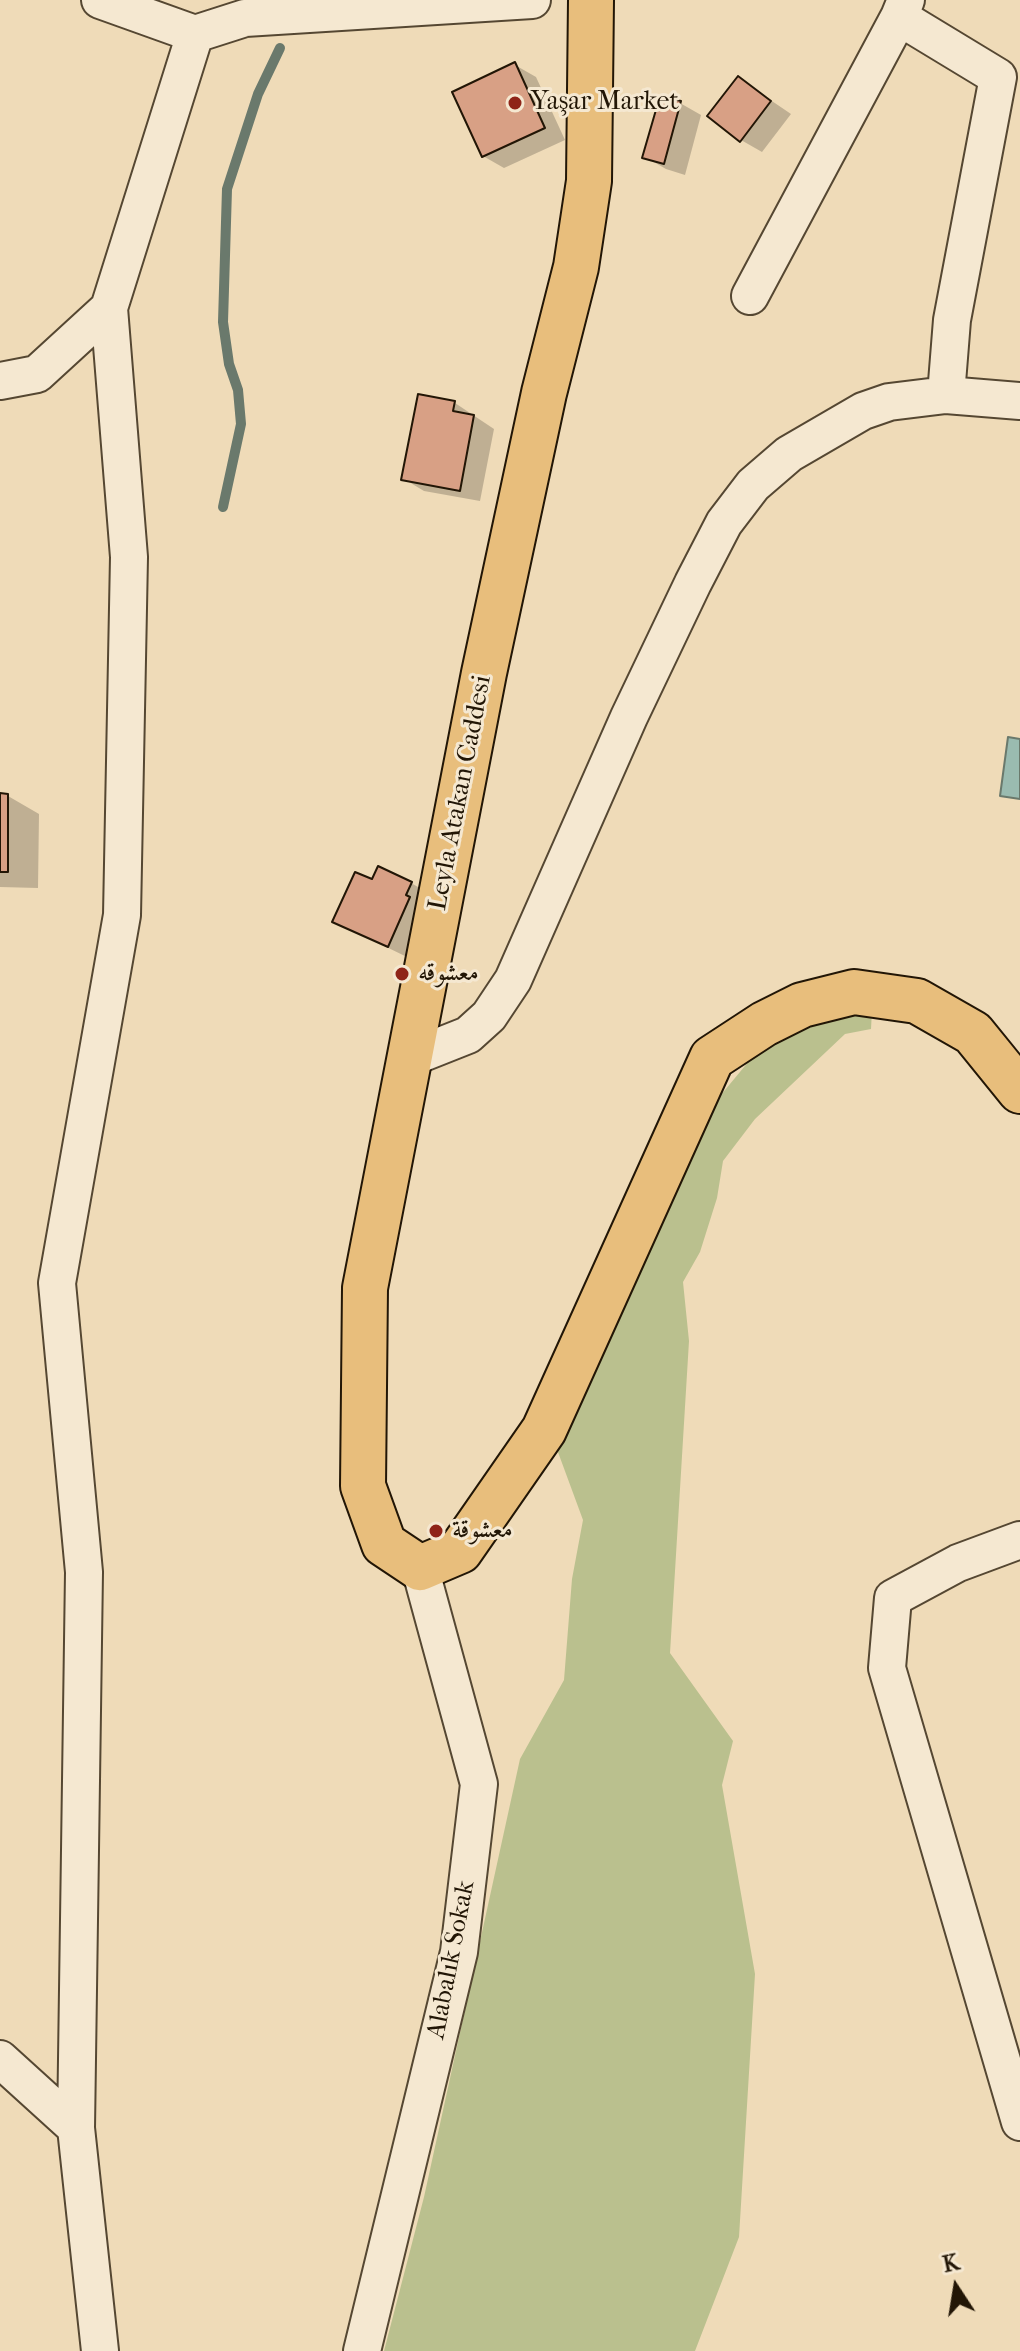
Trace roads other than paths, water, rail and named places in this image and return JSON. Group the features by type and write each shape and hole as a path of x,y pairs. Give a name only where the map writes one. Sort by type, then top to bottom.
{"main road":[{"name":"Leyla Atakan Caddesi","path":"420,1568 384,1544 363,1486 365,1288 487,658 544,393 576,267 589,181 591,0"},
{"path":"420,1568 460,1551 544,1430 712,1058 764,1024 802,1005 854,992 917,1001 973,1033 1020,1091"}],"street":[{"path":"100,0 195,34 249,9 532,0"},
{"path":"750,296 903,9 998,77 952,320 946,395"},
{"path":"100,2351 76,2128 84,1572 57,1283 122,915 129,557 109,308 195,34"},
{"path":"0,381 37,374 109,308"},
{"path":"410,1058 468,1035 489,1016 513,980 629,717 693,583 724,523 753,485 789,454 863,411 889,402 946,395 1020,401"},
{"path":"1020,1540 958,1563 893,1598 887,1668 1020,2122"},
{"name":"Alabalık Sokak","path":"362,2351 459,1952 479,1784 420,1568"},
{"path":"0,2059 76,2128"}],"water":[{"path":"1008,737 1020,739 1020,799 1000,796"}],"waterway":[{"path":"223,507 241,424 238,390 229,364 223,322 227,189 258,94 280,48"}],"place":[{"name":"Yaşar Market","path":"515,103"},
{"name":"معشوقه","path":"402,974"},
{"name":"معشوقة","path":"436,1531"}]}
